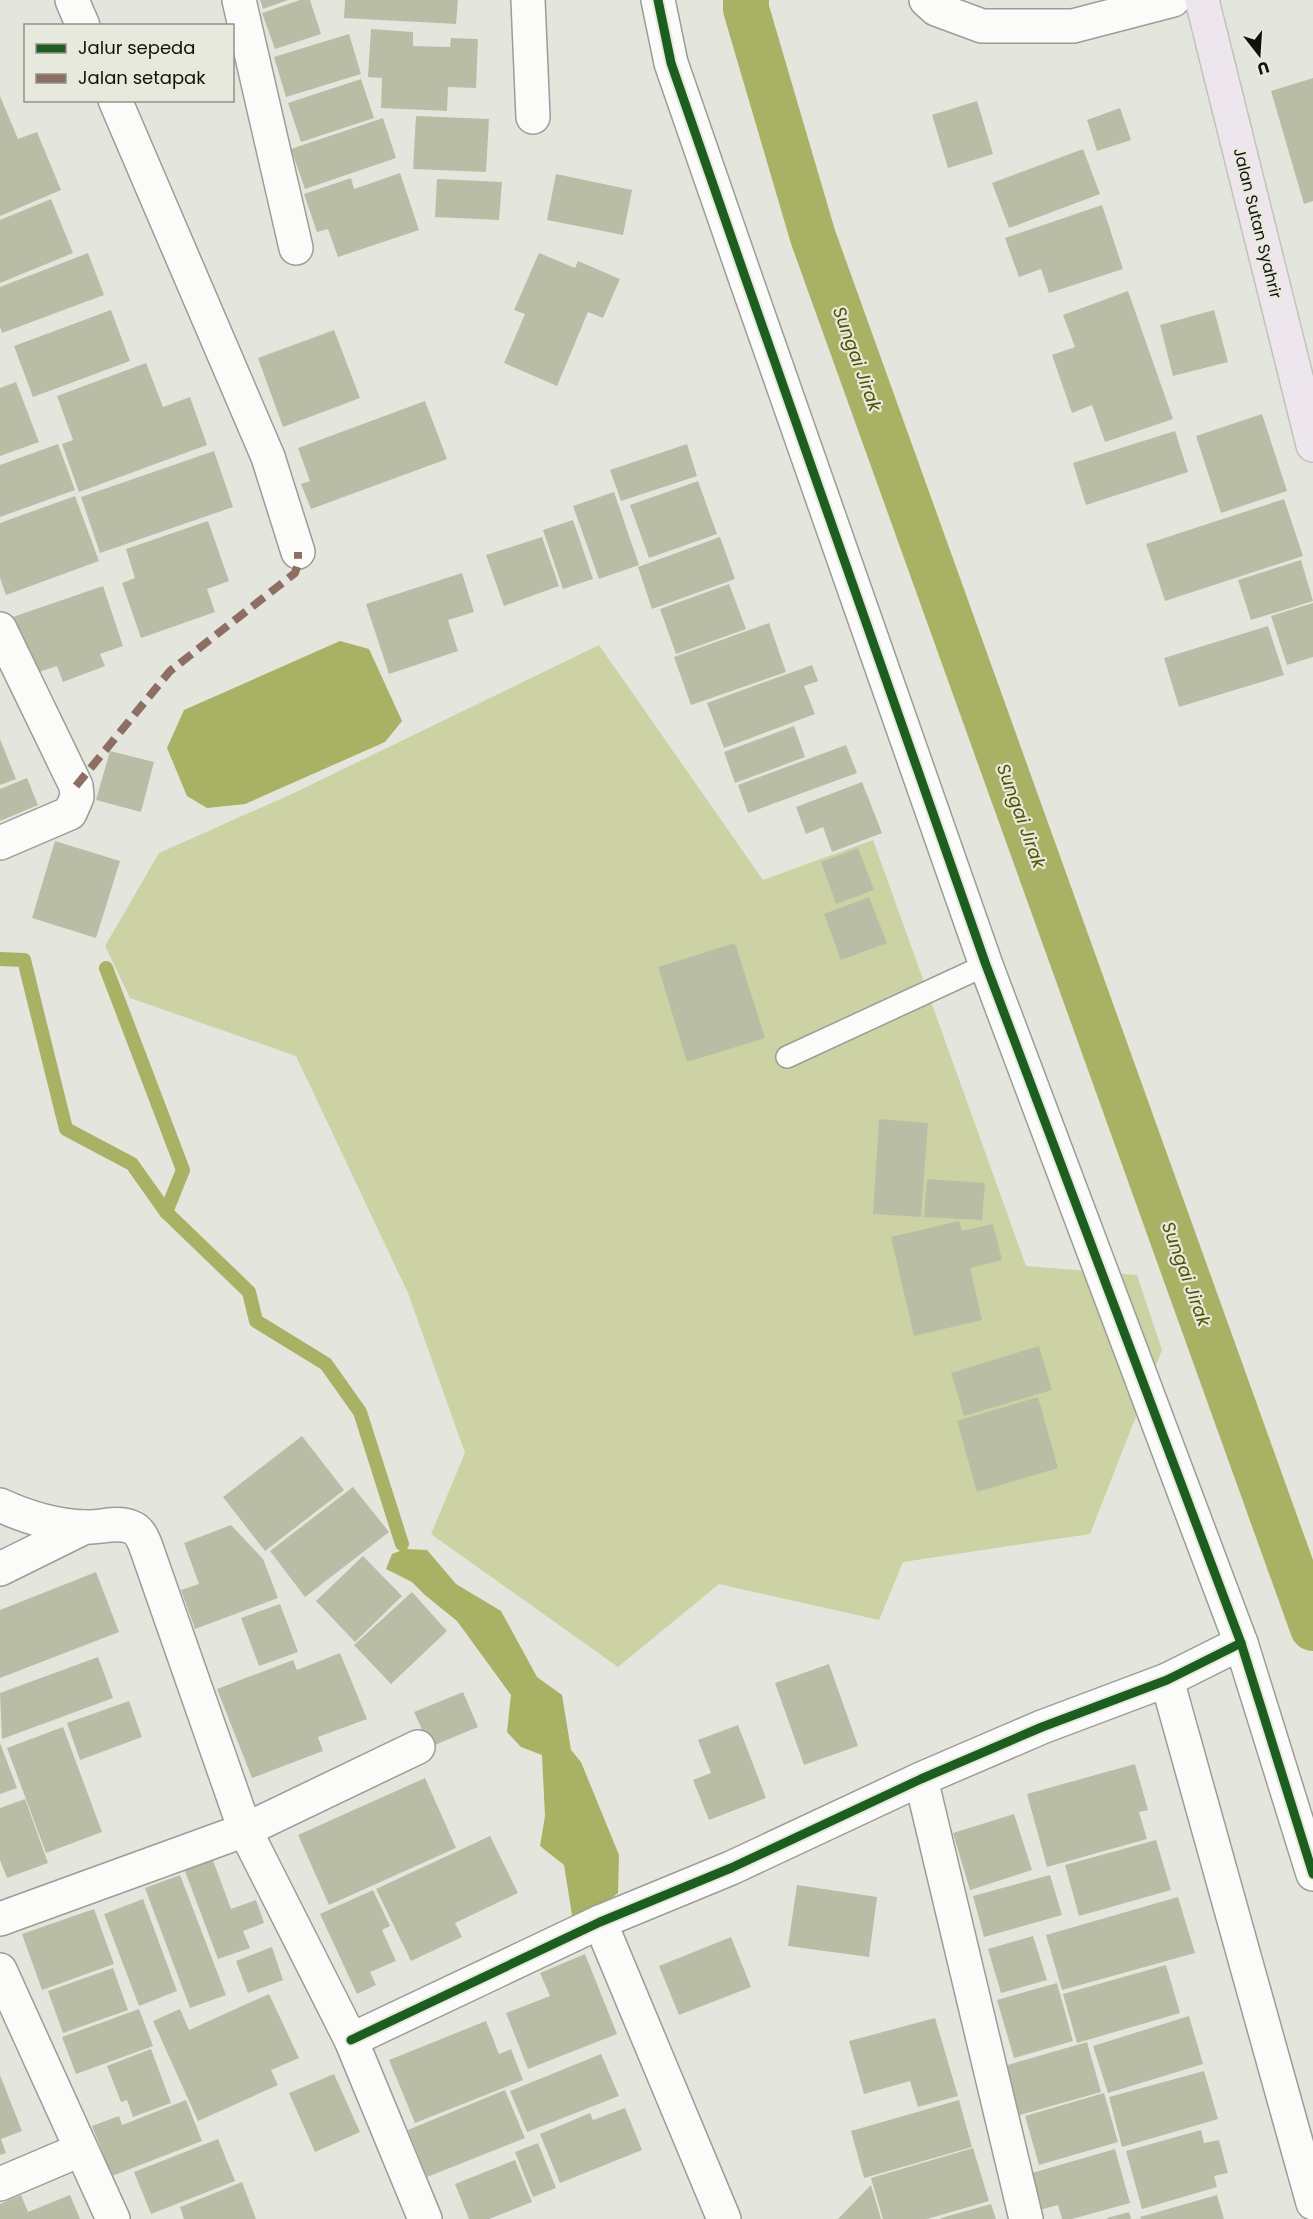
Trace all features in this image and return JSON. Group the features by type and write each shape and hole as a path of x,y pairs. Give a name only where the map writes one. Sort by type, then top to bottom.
{"main road":[{"name":"Jalan Sutan Syahrir","path":"1202,0 1313,445"}],"street":[{"path":"72,0 82,24"},
{"path":"239,0 296,248"},
{"path":"528,0 533,117"},
{"path":"658,0 675,74 986,964 1241,1642 1313,1874"},
{"path":"926,0 936,9 982,26 1073,27 1173,0"},
{"path":"116,102 268,457 298,552"},
{"path":"0,629 76,786 77,797 70,813 0,843"},
{"path":"0,1505 25,1517 85,1527 123,1525 133,1527 140,1533 245,1830 351,2040 425,2219"},
{"path":"0,1569 85,1527"},
{"path":"351,2040 600,1922 731,1868 921,1779 1042,1727 1167,1680 1241,1642"},
{"path":"1167,1680 1313,2203"},
{"path":"0,1918 245,1830 418,1747"},
{"path":"921,1779 1026,2219"},
{"path":"600,1922 724,2219"},
{"path":"0,1970 112,2219"},
{"path":"0,2184 80,2150"}],"lane":[{"path":"787,1057 986,964"}],"shaded area":[{"path":"340,641 369,649 402,721 385,742 245,804 207,808 187,796 167,748 184,710"},
{"path":"599,645 763,880 873,840 1026,1266 1137,1275 1162,1350 1090,1534 903,1562 879,1620 719,1584 618,1667 431,1534 465,1453 408,1293 296,1056 130,998 105,946 159,853 296,792"},
{"path":"405,1549 427,1550 456,1584 501,1611 537,1677 562,1695 571,1750 581,1762 619,1855 618,1893 574,1928 564,1865 540,1846 545,1816 542,1755 521,1747 507,1732 511,1695 457,1621 412,1582 386,1569 392,1554"}],"building":[{"path":"260,0 288,0 263,9"},
{"path":"300,0 310,0 321,34 275,49 262,13"},
{"path":"345,0 458,0 456,24 344,18"},
{"path":"371,29 413,32 413,46 450,47 451,38 478,39 476,88 448,87 447,111 381,108 382,78 368,77"},
{"path":"349,34 361,74 286,97 274,57"},
{"path":"1313,78 1313,201 1304,204 1271,91"},
{"path":"361,79 374,118 301,142 288,103"},
{"path":"0,96 18,139 37,132 61,190 0,216"},
{"path":"977,101 993,154 948,168 932,115"},
{"path":"1120,108 1131,140 1097,151 1087,120"},
{"path":"416,116 489,119 486,172 413,169"},
{"path":"383,118 396,158 305,189 291,149"},
{"path":"1083,149 1100,194 1009,228 992,183"},
{"path":"400,173 419,230 338,257 328,229 317,232 304,194 351,178 354,189"},
{"path":"556,174 632,190 623,235 547,220"},
{"path":"437,179 502,182 499,220 435,217"},
{"path":"51,199 73,253 0,283 0,220"},
{"path":"1102,205 1123,269 1049,293 1041,269 1019,277 1005,238"},
{"path":"88,253 104,295 2,333 0,287"},
{"path":"539,253 575,268 578,261 620,279 603,318 588,312 557,386 504,363 525,314 514,310"},
{"path":"1128,291 1173,419 1105,442 1092,405 1072,413 1052,355 1075,347 1063,315"},
{"path":"111,310 130,361 33,397 14,346"},
{"path":"1214,310 1228,362 1173,376 1160,325"},
{"path":"334,330 360,398 283,427 258,358"},
{"path":"146,363 163,407 190,397 207,445 79,492 62,444 73,440 57,396"},
{"path":"16,382 39,442 0,456 0,388"},
{"path":"425,401 447,459 311,509 301,484 310,481 298,448"},
{"path":"1262,414 1287,491 1221,513 1196,436"},
{"path":"1175,431 1188,472 1086,505 1073,463"},
{"path":"58,444 75,490 0,517 0,465"},
{"path":"687,444 697,476 621,501 610,470"},
{"path":"214,451 233,507 100,553 81,497"},
{"path":"698,481 717,534 649,558 630,505"},
{"path":"614,492 639,565 599,579 573,506"},
{"path":"75,496 99,561 6,595 0,578 0,523"},
{"path":"1284,499 1303,556 1165,601 1146,544"},
{"path":"573,520 593,579 563,589 543,530"},
{"path":"208,521 229,581 207,589 215,612 141,638 122,583 135,578 126,549"},
{"path":"542,537 559,586 504,606 486,555"},
{"path":"720,537 735,579 652,609 638,567"},
{"path":"1301,560 1313,601 1251,620 1238,580"},
{"path":"462,573 474,612 448,620 458,651 389,674 366,604"},
{"path":"729,584 746,629 676,654 660,609"},
{"path":"103,586 123,646 100,654 105,666 63,682 57,666 27,676 7,619"},
{"path":"1313,603 1313,657 1287,665 1271,616"},
{"path":"769,623 786,672 691,705 674,657"},
{"path":"1268,626 1284,675 1179,707 1164,658"},
{"path":"812,665 818,681 804,686 815,714 724,748 707,703"},
{"path":"794,726 805,757 735,783 724,752"},
{"path":"0,739 16,779 0,785"},
{"path":"846,745 857,773 748,813 738,785"},
{"path":"110,751 154,762 141,812 96,800"},
{"path":"27,778 38,805 0,821 0,789"},
{"path":"862,782 882,833 832,852 823,827 806,834 796,807"},
{"path":"55,841 120,861 96,938 32,918"},
{"path":"858,848 874,890 836,904 821,862"},
{"path":"869,897 887,943 841,960 824,914"},
{"path":"735,943 765,1038 687,1062 658,967"},
{"path":"879,1119 928,1123 921,1217 873,1214"},
{"path":"927,1179 985,1183 982,1220 924,1217"},
{"path":"959,1221 962,1231 993,1224 1002,1260 970,1268 982,1320 914,1336 891,1237"},
{"path":"1039,1346 1052,1390 964,1416 951,1373"},
{"path":"1038,1397 1058,1468 977,1492 957,1421"},
{"path":"302,1436 344,1490 265,1551 223,1497"},
{"path":"353,1487 389,1532 305,1597 270,1551"},
{"path":"231,1525 263,1559 278,1598 195,1629 181,1590 199,1584 184,1543"},
{"path":"363,1556 402,1596 355,1642 316,1601"},
{"path":"96,1572 119,1632 0,1678 0,1610"},
{"path":"412,1592 447,1631 391,1684 354,1645"},
{"path":"280,1604 298,1652 259,1666 241,1618"},
{"path":"340,1653 367,1719 318,1737 323,1751 252,1778 217,1689 293,1660 297,1670"},
{"path":"98,1657 113,1698 2,1739 0,1693"},
{"path":"829,1664 858,1746 804,1765 775,1683"},
{"path":"463,1692 478,1727 430,1747 414,1712"},
{"path":"129,1701 142,1737 80,1760 67,1723"},
{"path":"738,1725 766,1798 709,1820 693,1780 711,1773 698,1740"},
{"path":"63,1727 102,1832 46,1853 7,1748"},
{"path":"0,1743 17,1788 0,1794"},
{"path":"1135,1764 1148,1810 1139,1812 1147,1839 1047,1867 1027,1794"},
{"path":"425,1778 456,1848 329,1905 298,1835"},
{"path":"25,1799 48,1863 7,1878 0,1860 0,1808"},
{"path":"1014,1814 1032,1870 970,1890 953,1833"},
{"path":"490,1836 518,1893 455,1923 462,1937 411,1961 376,1889"},
{"path":"1156,1840 1171,1890 1079,1916 1065,1865"},
{"path":"208,1847 231,1909 256,1900 264,1923 243,1931 250,1948 218,1959 180,1858"},
{"path":"180,1875 226,1995 190,2008 145,1888"},
{"path":"1050,1875 1062,1915 984,1937 973,1896"},
{"path":"797,1885 877,1897 869,1957 788,1946"},
{"path":"373,1890 390,1926 382,1930 396,1961 370,1972 376,1985 357,1994 320,1914"},
{"path":"1178,1897 1195,1953 1062,1990 1046,1935"},
{"path":"143,1899 177,1991 139,2006 104,1914"},
{"path":"94,1909 114,1964 42,1990 22,1934"},
{"path":"1033,1936 1047,1980 1001,1993 988,1949"},
{"path":"731,1937 751,1987 679,2015 659,1966"},
{"path":"272,1947 283,1980 248,1993 236,1961"},
{"path":"585,1954 617,2034 528,2069 506,2013 550,1996 540,1973"},
{"path":"1166,1965 1180,2013 1077,2043 1063,1994"},
{"path":"113,1968 128,2010 63,2033 48,1991"},
{"path":"1057,1983 1073,2041 1014,2058 997,2000"},
{"path":"269,1994 299,2058 271,2070 278,2085 198,2121 153,2021 180,2009 189,2030"},
{"path":"139,2009 153,2046 76,2074 62,2037"},
{"path":"1189,2016 1203,2064 1108,2093 1093,2046"},
{"path":"935,2018 958,2096 918,2107 910,2081 864,2094 849,2041"},
{"path":"486,2021 499,2054 511,2049 523,2080 415,2123 389,2060"},
{"path":"1087,2042 1101,2092 1012,2117 997,2068"},
{"path":"151,2049 171,2103 133,2117 127,2100 121,2102 107,2066"},
{"path":"601,2054 619,2096 527,2132 510,2091"},
{"path":"1204,2071 1218,2119 1122,2147 1109,2097"},
{"path":"334,2074 360,2132 315,2152 289,2093"},
{"path":"0,2075 22,2131 1,2139 6,2153 0,2155"},
{"path":"505,2090 525,2138 427,2177 408,2130"},
{"path":"1104,2093 1118,2142 1039,2165 1025,2116"},
{"path":"186,2100 202,2141 112,2176 92,2126 119,2116 122,2125"},
{"path":"959,2100 972,2147 864,2178 851,2131"},
{"path":"625,2108 642,2150 560,2183 540,2134 590,2113 593,2120"},
{"path":"1201,2130 1204,2143 1219,2140 1228,2173 1214,2176 1217,2187 1142,2209 1126,2151"},
{"path":"218,2139 235,2181 151,2214 134,2172"},
{"path":"538,2143 556,2188 533,2197 515,2152"},
{"path":"973,2148 989,2201 927,2219 883,2219 871,2178"},
{"path":"1115,2149 1130,2203 1072,2219 1062,2219 1058,2205 1036,2211 1025,2175"},
{"path":"515,2160 532,2202 489,2219 469,2219 455,2184"},
{"path":"242,2182 256,2219 184,2219 180,2207"},
{"path":"871,2185 881,2219 838,2219"},
{"path":"21,2195 28,2212 70,2195 80,2219 0,2219 0,2204"},
{"path":"1217,2195 1224,2219 1141,2219 1140,2217"},
{"path":"991,2204 996,2219 941,2219 941,2218"},
{"path":"1129,2212 1131,2219 1107,2219 1107,2218"}],"waterway":[{"name":"Sungai Jirak","path":"746,0 746,9 813,237 1313,1628"},
{"path":"0,959 24,960 66,1129 132,1164 166,1212 249,1292 256,1321 326,1364 360,1412 402,1544"},
{"path":"106,968 183,1170 166,1212"}],"marked path":[{"path":"76,786 170,671 295,573 298,552"}],"cycle path":[{"path":"658,0 671,63 744,274 986,965 1241,1643 1313,1874"},
{"path":"351,2040 600,1922 731,1868 921,1779 1042,1727 1167,1680 1241,1643"}]}
